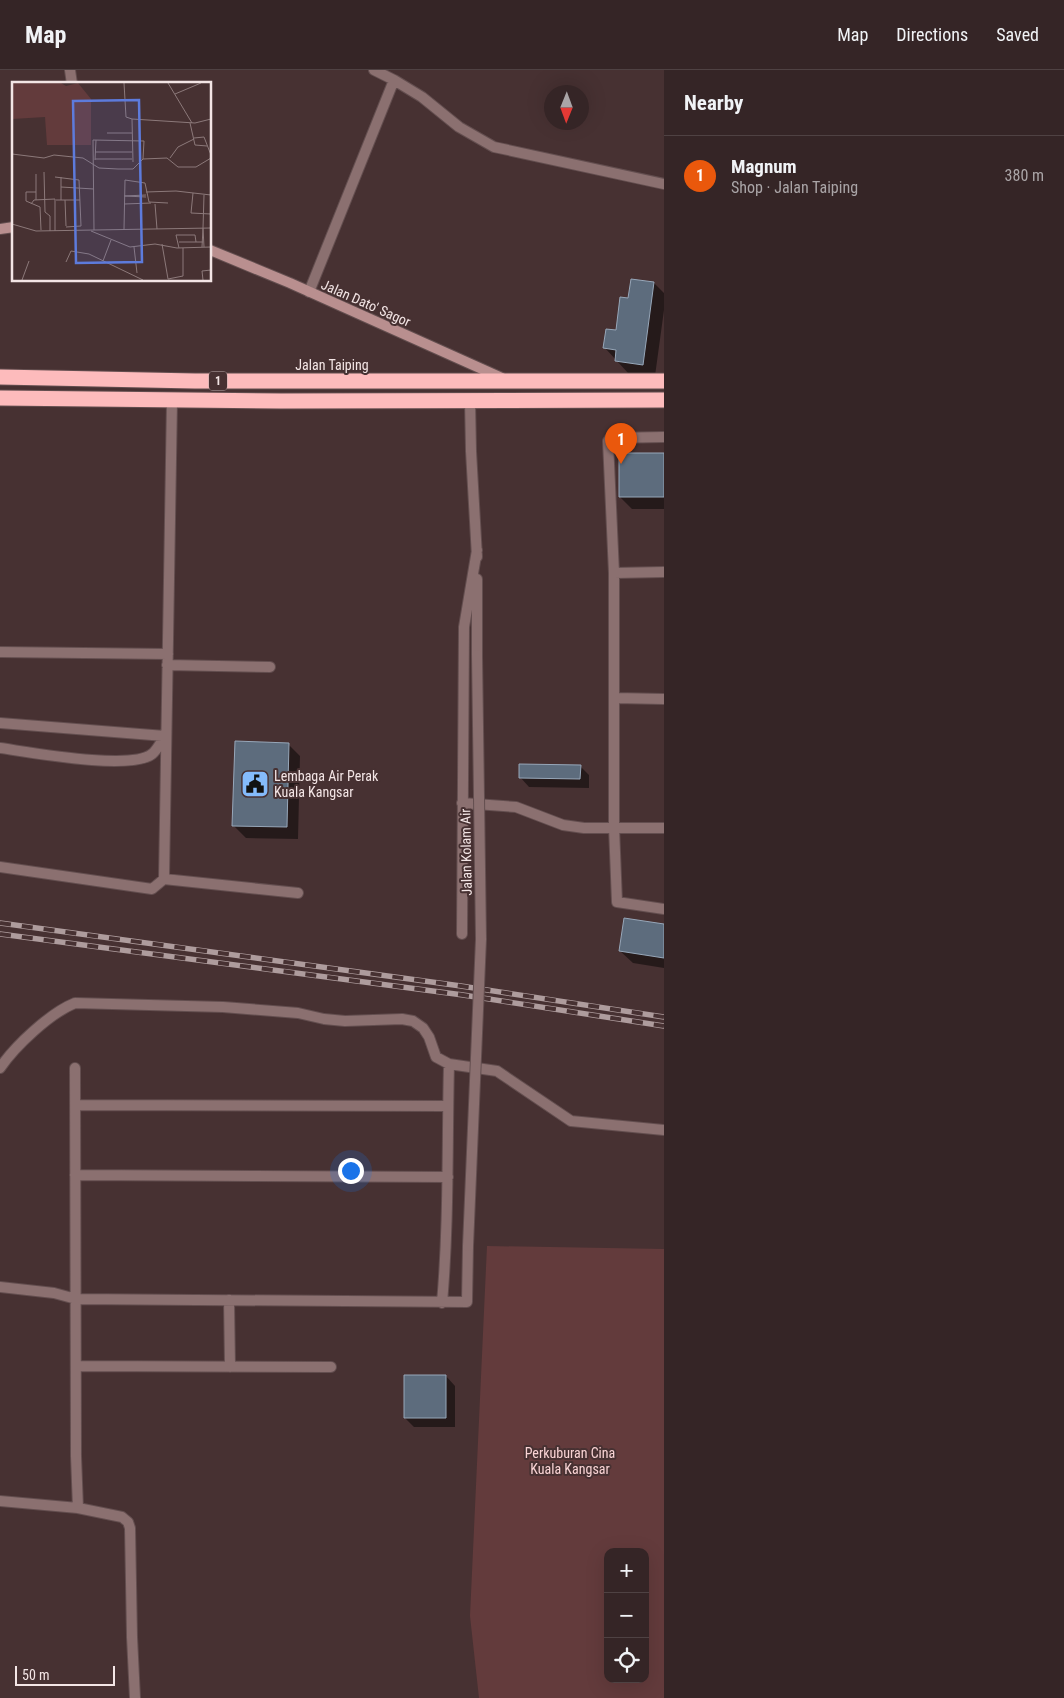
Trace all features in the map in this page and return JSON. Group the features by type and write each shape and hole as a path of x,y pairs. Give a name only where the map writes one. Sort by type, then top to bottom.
{"highway":[{"name":"Jalan Taiping","path":"0,376 132,380 664,381"},
{"path":"132,380 158,388 172,400"},
{"path":"436,381 470,401"},
{"name":"1","path":"0,398 470,401 664,400"}],"main road":[{"name":"Jalan Dato' Sagor","path":"211,250 510,382"}],"street":[{"path":"374,70 422,97 459,127 494,147 664,184"},
{"path":"309,292 394,80"},
{"path":"164,880 172,400"},
{"name":"Jalan Kolam Air","path":"442,1303 467,1302 481,939 477,550 470,401"},
{"path":"664,437 610,438 608,442 614,573 614,827 617,902 664,910"},
{"path":"462,934 464,627 477,550"},
{"path":"614,573 664,572"},
{"path":"0,652 167,659 270,667"},
{"path":"615,698 664,699"},
{"path":"0,723 165,736"},
{"path":"0,748 105,761 134,761 151,755 165,736"},
{"path":"462,803 516,807 563,825 584,828 664,828"},
{"path":"0,868 152,889 164,880 298,893"},
{"path":"0,1068 10,1054 51,1018 65,1007 75,1003 224,1007 298,1013 324,1019 345,1021 402,1019 413,1021 423,1028 429,1037 436,1057 449,1064 497,1071 571,1122 664,1130"},
{"path":"0,1287 54,1293 76,1299 442,1303 448,1177 449,1064"},
{"path":"75,1068 76,1456 78,1508"},
{"path":"75,1105 448,1106"},
{"path":"76,1175 448,1177"},
{"path":"229,1300 230,1367"},
{"path":"76,1366 331,1368"},
{"path":"0,1501 78,1508 122,1517 128,1522 130,1528 135,1698"}],"green space":[{"name":"Perkuburan Cina Kuala Kangsar","path":"487,1246 664,1249 664,1698 479,1698 470,1616"}],"building":[{"path":"631,279 654,282 643,365 615,361 616,350 603,348 606,329 616,330 620,297 628,298"},
{"path":"619,453 664,453 664,497 619,497"},
{"path":"235,741 289,743 287,827 232,826"},
{"path":"519,764 581,765 580,779 519,778"},
{"path":"624,918 664,924 664,958 619,951"},
{"path":"404,1375 446,1375 446,1418 404,1418"}],"railway":[{"path":"0,923 461,986 664,1017"},
{"path":"0,934 463,995 664,1026"}],"place":[{"name":"Magnum","path":"621,464"},
{"name":"Lembaga Air Perak Kuala Kangsar","path":"255,784"}]}
